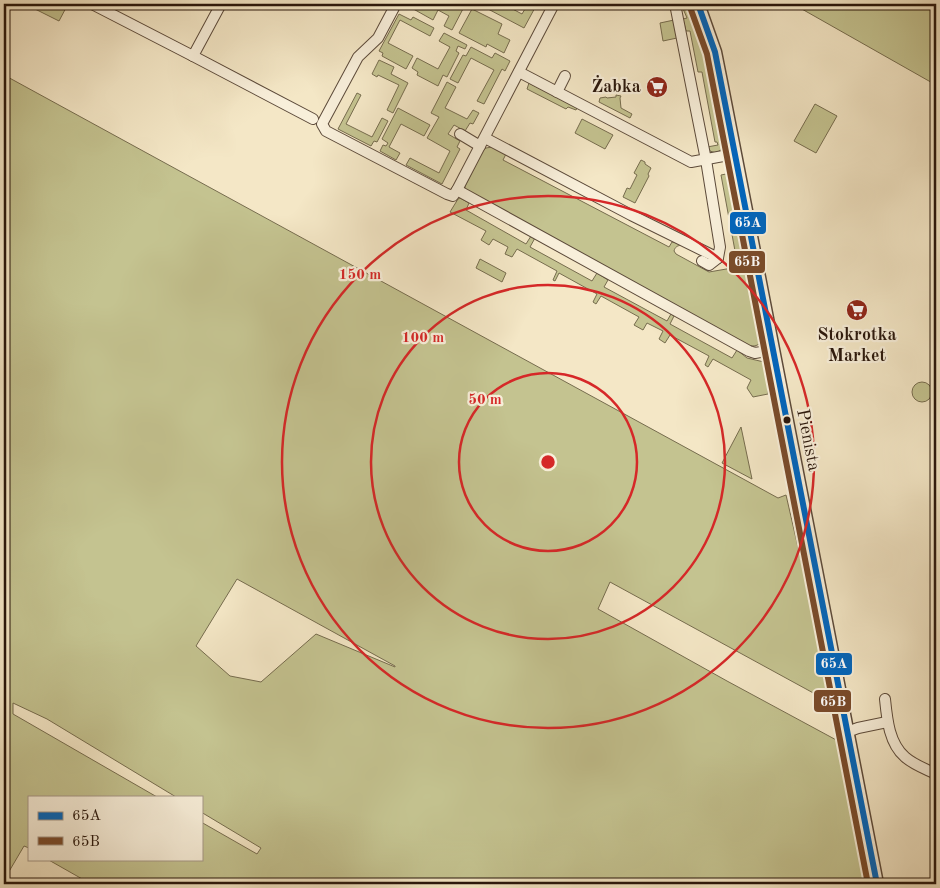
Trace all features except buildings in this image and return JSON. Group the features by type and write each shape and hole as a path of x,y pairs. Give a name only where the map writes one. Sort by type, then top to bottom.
{"street":[{"path":"92,4 313,119"},
{"path":"193,56 221,4"},
{"path":"396,4 378,38 358,57 322,124 326,131 453,196 554,4"},
{"path":"675,4 706,160 720,247 718,258 709,265 702,261"},
{"name":"Pienista","path":"698,4 715,52 877,884"},
{"path":"519,72 688,161 695,162 734,154"},
{"path":"557,92 565,76"},
{"path":"460,134 482,142 718,258"},
{"path":"457,190 749,351 755,353 773,350"},
{"path":"884,699 887,722 895,745 905,757 936,774"},
{"path":"847,732 887,722"}],"shaded area":[{"path":"25,4 68,4 59,21"},
{"path":"409,4 465,5 452,30 444,26 449,16 438,10 433,20 408,6"},
{"path":"491,4 503,4 522,14 528,4 537,4 524,28 488,9"},
{"path":"681,4 691,4 700,27 717,93 713,94 723,147 716,153 710,151 707,147 718,145 715,142 702,72 698,72 690,31 686,31 683,19 687,18"},
{"path":"793,4 936,4 936,85"},
{"path":"472,9 502,24 498,34 510,40 504,53 487,44 486,47 459,33"},
{"path":"399,14 411,20 413,17 434,28 430,36 400,20 388,43 413,56 406,69 382,56 383,53 379,51"},
{"path":"674,20 677,38 663,41 660,23"},
{"path":"444,33 467,45 465,49 458,46 456,51 459,53 447,77 443,75 438,86 417,75 418,72 412,68 417,58 438,69 450,47 439,41"},
{"path":"471,47 492,58 495,53 510,61 505,71 502,69 484,104 477,101 494,70 471,58 458,83 450,79 463,55 466,56"},
{"path":"379,60 394,67 391,74 408,83 393,113 387,110 399,85 372,74"},
{"path":"4,75 778,498 786,495 816,625 828,701 610,582 598,609 840,742 868,884 91,884 49,860 202,860 202,823 257,854 261,848 202,813 202,796 174,796 47,719 13,703 13,714 155,796 28,796 28,848 24,846 4,880","holes":["237,579 395,667 316,634 261,682 230,676 196,646"]},
{"path":"447,82 456,87 445,108 467,119 473,110 479,113 473,124 470,123 465,131 454,125 448,134 460,141 457,147 460,149 442,184 406,165 410,158 439,173 450,151 427,138 439,117 431,113"},
{"path":"529,83 577,108 576,110 568,107 566,109 527,89"},
{"path":"357,93 361,95 346,124 372,137 382,118 388,121 377,142 374,141 371,146 338,129"},
{"path":"616,95 621,96 621,108 632,114 630,118 599,102 600,98 616,97"},
{"path":"815,104 837,116 816,153 794,141"},
{"path":"398,108 430,125 424,136 401,124 389,147 400,153 396,160 380,151 383,145 386,146 388,143 382,139"},
{"path":"582,119 613,135 605,149 575,133"},
{"path":"492,147 506,154 503,160 669,247 672,242 681,245 675,249 676,254 709,272 738,267 721,175 731,173 753,288 753,307 759,344 753,346 741,343 465,189 483,150"},
{"path":"641,160 651,168 649,176 635,203 623,197 627,188 630,189 637,175 634,173"},
{"path":"460,198 469,203 466,210 526,244 531,236 535,238 530,247 592,281 597,273 608,280 604,287 667,321 671,314 674,316 670,324 732,358 737,350 747,358 764,362 768,394 753,397 747,388 751,380 713,359 708,367 705,365 709,356 670,335 665,343 659,339 663,331 647,323 643,330 634,325 639,317 601,296 596,304 593,302 597,294 559,273 555,281 553,280 557,271 517,249 512,257 505,254 508,247 493,239 489,245 481,240 486,231 450,212"},
{"path":"480,259 506,273 502,282 476,268"},
{"path":"918,382 926,382 932,388 932,396 926,402 918,402 912,396 912,388"},
{"path":"741,427 752,479 722,463"}],"transit line":[{"name":"65A","path":"698,4 715,52 877,884"},
{"name":"65B","path":"690,7 707,54 868,884"}],"place":[{"name":"Żabka","path":"657,87"},
{"name":"Stokrotka Market","path":"857,310"}]}
